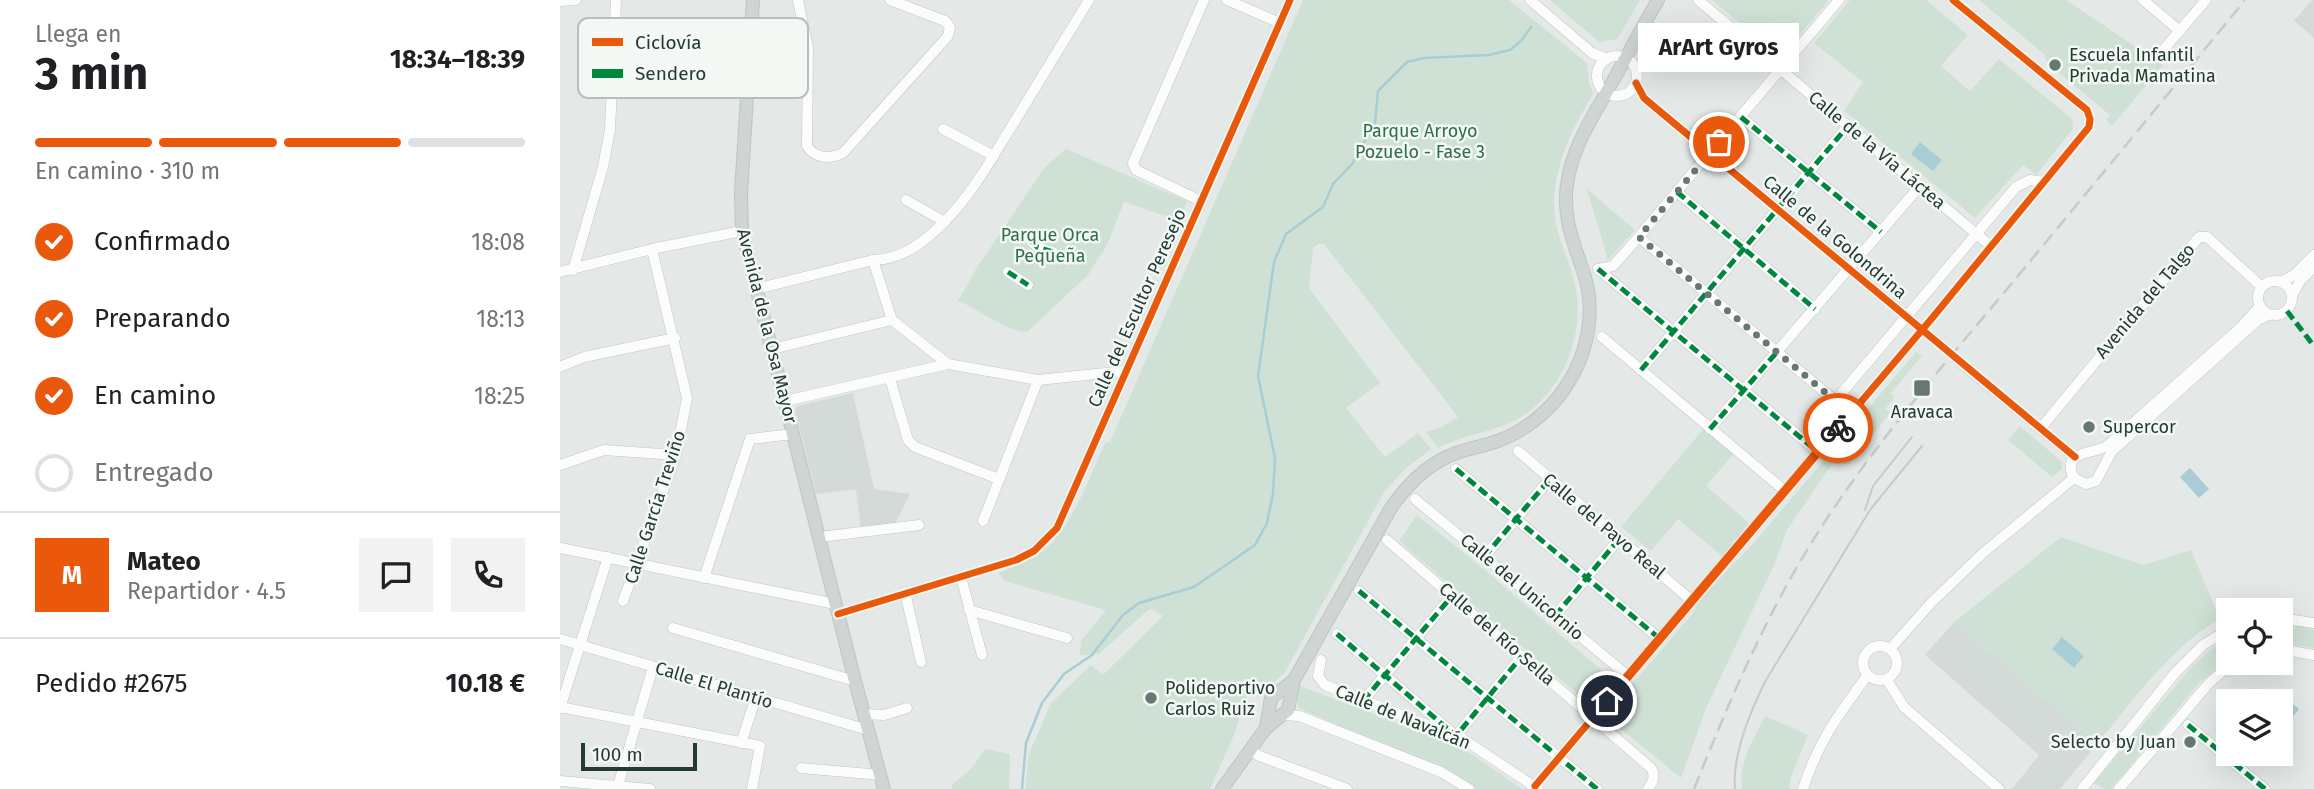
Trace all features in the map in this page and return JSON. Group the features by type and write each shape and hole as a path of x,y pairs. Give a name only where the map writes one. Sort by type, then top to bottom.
{"main road":[{"name":"Avenida de la Osa Mayor","path":"752,18 753,0"},
{"path":"1222,789 1254,751 1282,706 1391,508 1410,483 1451,455 1494,442 1521,430 1545,411 1565,388 1584,348 1590,311 1585,279 1568,226 1566,187 1575,152 1658,0"},
{"name":"Avenida de la Osa Mayor","path":"747,98 741,193 742,231 884,789"}],"street":[{"path":"560,1 576,0"},
{"path":"615,18 616,0"},
{"path":"798,0 802,18"},
{"path":"807,98 807,146 813,154 823,157 843,153 948,36 950,27 945,21 890,0"},
{"path":"756,289 899,256 945,222 994,156 1089,0"},
{"path":"1202,201 1136,170 1133,163 1204,0"},
{"path":"1227,0 1280,23"},
{"name":"Calle del Escultor Peresejo","path":"837,609 961,577 1024,557 1057,528 1290,0"},
{"path":"1530,0 1592,53 1607,59"},
{"name":"Calle de la Vía Láctea","path":"1698,0 1992,247"},
{"path":"1818,452 1598,269 1613,266 1639,237 1839,0"},
{"path":"1537,788 1559,758 1992,247 2089,127 2087,110 1953,0"},
{"path":"2143,0 2180,31"},
{"path":"2164,48 2206,0"},
{"path":"1592,53 1598,69 1598,82 1606,93"},
{"path":"1598,69 1607,59 1616,56 1626,58"},
{"name":"Calle de la Golondrina","path":"1626,58 1636,70 1636,83 1644,98 1942,347"},
{"path":"1628,93 1636,83"},
{"name":"Calle de la Golondrina","path":"1606,93 1617,96 1628,93 1644,98"},
{"path":"573,270 603,167 610,130 611,98"},
{"path":"1741,117 1881,232"},
{"path":"1641,370 1848,126"},
{"path":"943,129 994,156"},
{"path":"1835,401 2016,187 2030,180 2044,182"},
{"path":"1710,429 1920,186"},
{"path":"1677,192 1815,309"},
{"path":"906,200 945,222"},
{"path":"560,272 652,249 742,231"},
{"path":"1639,237 1850,413"},
{"name":"Avenida del Talgo","path":"2040,429 2199,237 2207,237 2262,286"},
{"path":"1031,241 1037,247 1052,252"},
{"name":"Calle García Treviño","path":"624,601 676,455 687,398 652,249"},
{"path":"2281,282 2294,275 2314,255"},
{"path":"873,260 891,320 948,364"},
{"path":"2292,294 2314,267"},
{"path":"1008,272 1028,285"},
{"path":"2260,306 2247,322 2107,446 2075,457 2070,467 2074,478 2080,483 2091,484 2100,477 2102,467 2112,451 2258,320 2269,315 2279,316 2287,311 2292,303 2292,294 2281,282 2271,281 2262,286 2258,296 2260,306 2269,315"},
{"path":"772,349 891,320"},
{"path":"560,367 584,357 675,338"},
{"path":"1602,338 1785,491"},
{"path":"1961,363 2075,457"},
{"path":"785,401 948,364 1038,380 1125,371"},
{"path":"1102,375 1117,390"},
{"path":"890,379 908,440 915,447 999,479"},
{"path":"982,521 1038,380"},
{"path":"704,578 750,439 793,434"},
{"path":"560,465 604,450 676,455"},
{"name":"Calle del Pavo Real","path":"1518,451 1692,601"},
{"path":"2090,453 2098,458 2102,467"},
{"path":"1456,469 1660,639"},
{"path":"1890,649 1931,603 1983,553 2074,478"},
{"path":"1485,557 1549,480"},
{"name":"Calle del Unicornio","path":"1415,499 1629,676"},
{"path":"820,537 919,525"},
{"path":"1555,616 1619,538"},
{"name":"Calle del Río Sella","path":"1387,540 1651,768 1654,780 1648,789"},
{"path":"560,548 837,609"},
{"path":"608,558 560,708 760,746 752,789"},
{"path":"961,577 982,655"},
{"path":"1359,591 1597,789"},
{"path":"905,592 921,662"},
{"path":"1363,701 1452,596"},
{"path":"970,610 1067,638"},
{"path":"2293,620 2314,623"},
{"path":"673,628 855,681"},
{"path":"1336,634 1456,736 1522,656"},
{"path":"2086,789 2175,673 2203,645 2216,637"},
{"name":"Calle El Plantío","path":"560,639 868,730"},
{"path":"1876,646 1890,649 1896,658 1897,668 1886,680 1876,681 1867,676 1862,661 1867,651 1876,646"},
{"path":"2293,651 2314,655"},
{"name":"Calle de Navalcán","path":"1321,660 1318,676 1325,685 1456,736 1537,788"},
{"path":"617,788 653,667"},
{"path":"2119,789 2218,675"},
{"path":"1803,789 1815,754 1832,722 1867,676"},
{"path":"1886,680 1904,707 1999,789"},
{"path":"741,743 755,697"},
{"path":"1282,706 1299,716 1441,772 1469,789"},
{"path":"864,714 884,715 907,708"},
{"path":"2188,725 2265,789"},
{"path":"1254,751 1347,789"},
{"path":"801,768 881,775"},
{"path":"1313,789 1318,777"},
{"path":"560,781 650,789"}],"shaded area":[{"path":"2314,0 2314,38 2294,21"},
{"path":"853,393 874,489 910,494 895,524 861,529 856,489 816,494 795,410 797,406"},
{"path":"1954,622 2097,744 2060,789 2012,789 2039,755 1925,655"}],"green space":[{"name":"Parque Arroyo Pozuelo - Fase 3","path":"1303,0 1509,0 1587,63 1593,94 1565,148 1557,177 1554,208 1577,298 1578,316 1571,351 1555,384 1531,410 1509,423 1438,448 1426,432 1442,427 1458,417 1324,244 1313,248 1309,288 1380,383 1346,408 1385,457 1418,433 1431,449 1406,468 1384,492 1285,672 1259,697 1248,689 1234,735 1210,789 1026,789 1028,756 1051,703 1091,665 1103,675 1163,616 1152,609 1147,611 1099,654 1080,655 1081,641 1106,610 1005,581 998,573 1039,554 1060,533 1075,509 1105,443 1110,442"},
{"path":"1550,0 1640,0 1617,39 1599,42"},
{"path":"1712,0 1829,0 1781,57"},
{"path":"1850,0 1926,0 1968,35 1941,66 1970,91 1999,59 2072,119 2073,129 2036,175 2023,165 1975,218 1844,111 1863,82 1814,43"},
{"path":"1979,0 2066,0 2163,65 2112,126 2106,120 2110,115 2048,64 2044,54"},
{"name":"Parque Orca Pequeña","path":"1066,149 1187,201 1180,221 1124,202 1108,243 1088,275 1027,332 1018,330 958,301 976,269 1045,167"},
{"path":"1587,189 1635,230 1608,260"},
{"path":"1916,352 1922,356 1891,393 1895,397 1885,409 1890,413 1849,464 1832,464 1787,530 1775,563 1707,706 1681,778 1605,716 1693,613 1699,600 1751,546"},
{"path":"2020,426 2062,462 2062,469 2052,477 2008,440"},
{"path":"1705,427 1735,452 1706,486 1749,523 1722,556 1678,519 1651,551 1621,527"},
{"path":"1417,515 1612,679 1590,705 1399,541"},
{"path":"2061,537 2143,565 2191,550 2216,609 2216,622 2168,660 2097,744 1954,622"},
{"path":"2293,626 2314,630 2314,648 2293,645"},
{"path":"2216,646 2216,669 2200,682 2111,789 2094,783 2193,665"},
{"path":"1300,686 1461,747 1522,789 1477,789 1450,771 1307,712 1299,708 1297,702 1296,693"},
{"path":"1765,716 1808,735 1789,789 1742,789 1745,760"},
{"path":"985,749 1010,754 1009,789 952,789 952,785 972,768"}],"water":[{"path":"1920,142 1942,160 1933,171 1911,154"},
{"path":"2190,468 2209,489 2199,498 2180,477"},
{"path":"2062,637 2084,656 2074,668 2052,649"},
{"path":"2293,704 2299,709 2293,716"}],"waterway":[{"path":"1022,789 1026,743 1042,703 1064,674 1092,655 1123,615 1139,603 1194,587 1255,545 1267,523 1273,494 1275,458 1258,376 1274,262 1286,234 1323,207 1333,184 1352,164 1375,123 1378,91 1407,62 1424,58 1489,55 1510,50 1531,27"}],"tunnel":[{"path":"1943,347 1961,363"}],"tram line":[{"path":"1865,510 1873,486 1912,437"},
{"path":"1735,789 1736,762 1749,719 1766,680 1870,510 1922,446"}],"railway":[{"path":"1694,789 1732,697 1790,579 1875,450 2245,0"}],"marked path":[{"path":"1741,117 1881,232"},
{"path":"1641,370 1848,126"},
{"path":"1677,192 1815,309"},
{"path":"1031,241 1037,247 1053,252"},
{"path":"1598,269 1818,452"},
{"path":"1008,272 1028,285"},
{"path":"2287,311 2314,346"},
{"path":"1710,429 1777,352"},
{"path":"1456,469 1660,639"},
{"path":"1484,557 1549,480"},
{"path":"1555,616 1619,539"},
{"path":"1359,591 1597,789"},
{"path":"1363,701 1452,596"},
{"path":"1337,634 1456,736 1522,656"},
{"path":"2188,725 2265,789"}],"cycle path":[{"path":"838,614 1016,560 1034,551 1057,528 1290,0"},
{"path":"1535,786 1933,317 2089,127 2087,110 1953,0"},
{"path":"1636,83 1644,98 2075,457"}],"way so far":[{"path":"1719,142 1639,237 1850,413 1838,428"}],"place":[{"name":"Escuela Infantil Privada Mamatina","path":"2055,65"},
{"name":"ArArt Gyros","path":"1719,142"},
{"name":"Aravaca","path":"1922,388"},
{"name":"Supercor","path":"2089,427"},
{"name":"Polideportivo Carlos Ruiz","path":"1151,698"},
{"name":"Selecto by Juan","path":"2190,742"}],"route":[{"path":"1607,701 1838,428"}]}
